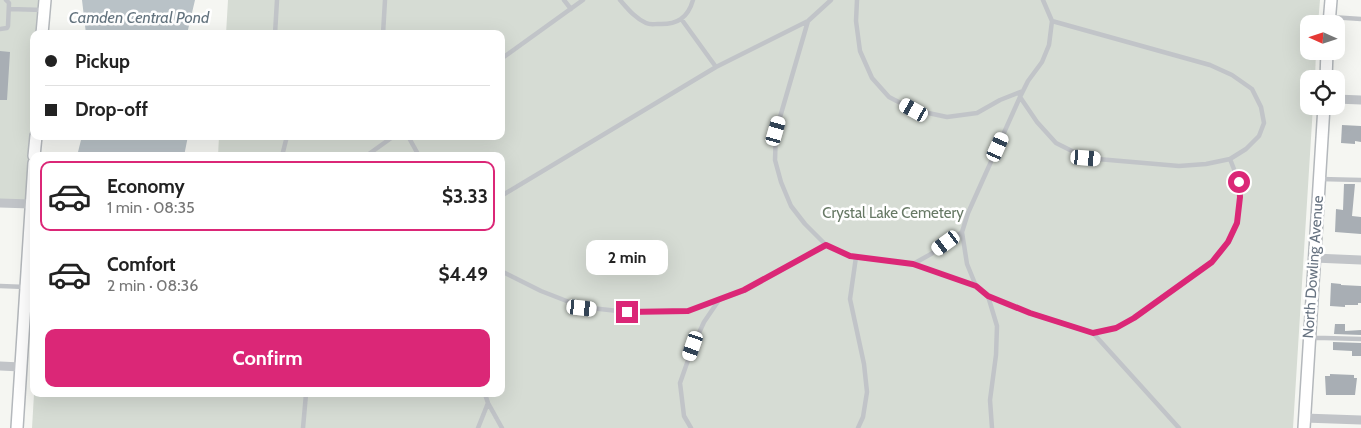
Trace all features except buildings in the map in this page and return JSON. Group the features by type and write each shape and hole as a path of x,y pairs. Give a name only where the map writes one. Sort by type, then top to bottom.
{"street":[{"path":"1330,15 1331,0"},
{"path":"42,30 44,5"},
{"path":"1345,99 1361,100"},
{"name":"North Dowling Avenue","path":"1304,423 1323,115"},
{"path":"0,203 30,204"},
{"path":"17,428 30,221"},
{"path":"1314,258 1361,260"},
{"path":"0,366 20,367"},
{"path":"1304,423 1361,420"}],"lane":[{"path":"0,29 7,28 10,9 9,3 6,0"},
{"path":"275,30 277,0"},
{"path":"383,30 385,0"},
{"path":"564,0 571,9"},
{"path":"505,56 583,0"},
{"path":"620,0 632,14 648,24 666,24 682,20 691,8 693,0"},
{"path":"505,194 716,67 808,21 831,0"},
{"path":"857,0 856,21 860,51 872,78 889,96 914,110 946,117 977,113 1000,100 1023,91"},
{"path":"976,286 967,264 962,232 968,213 1020,97 1042,62 1049,45 1052,21 1043,0"},
{"path":"10,9 44,5"},
{"path":"1345,19 1361,18"},
{"path":"682,20 716,67"},
{"path":"808,21 776,131 775,160 781,182 791,206 805,224 826,245 850,256 913,264 976,286 988,296 1030,313 1093,333 1116,328 1134,318 1212,262 1228,242 1237,223 1240,197 1239,182 1230,159"},
{"path":"1020,97 1037,122 1056,143 1086,158 1179,166 1206,164 1230,159 1246,149 1259,136 1264,123 1261,107 1252,89 1232,76 1210,65 1052,21"},
{"path":"372,152 388,140"},
{"path":"410,140 417,152"},
{"path":"1319,179 1361,180"},
{"path":"913,264 962,232"},
{"path":"505,273 582,308 627,312 688,311 744,290 826,245"},
{"path":"856,257 850,299 868,392 863,417 858,428"},
{"path":"0,286 26,287"},
{"path":"988,296 997,326 996,355 990,400 992,428"},
{"path":"691,428 684,416 680,383 704,322 720,299"},
{"path":"1093,333 1179,428"},
{"path":"1309,338 1361,339"},
{"path":"303,428 306,397"},
{"path":"486,397 502,428"},
{"path":"478,428 488,403"}],"green space":[{"path":"0,0 44,0 42,30 30,30 30,140 34,140 33,152 30,152 30,204 0,202"},
{"name":"Crystal Lake Cemetery","path":"228,0 1320,0 1319,15 1300,15 1300,60 1316,60 1315,70 1300,70 1300,115 1312,115 1293,428 32,428 34,397 505,397 505,152 218,152 219,140 505,140 505,30 226,30"}],"water":[{"name":"Camden Central Pond","path":"82,0 195,0 188,30 86,30"},
{"path":"81,140 187,140 185,152 78,152"}],"route":[{"path":"627,312 688,311 744,290 826,245 850,256 884,262 913,264 976,286 988,296 1030,313 1093,333 1116,328 1134,318 1212,262 1228,242 1237,223 1240,197 1239,182"}]}
